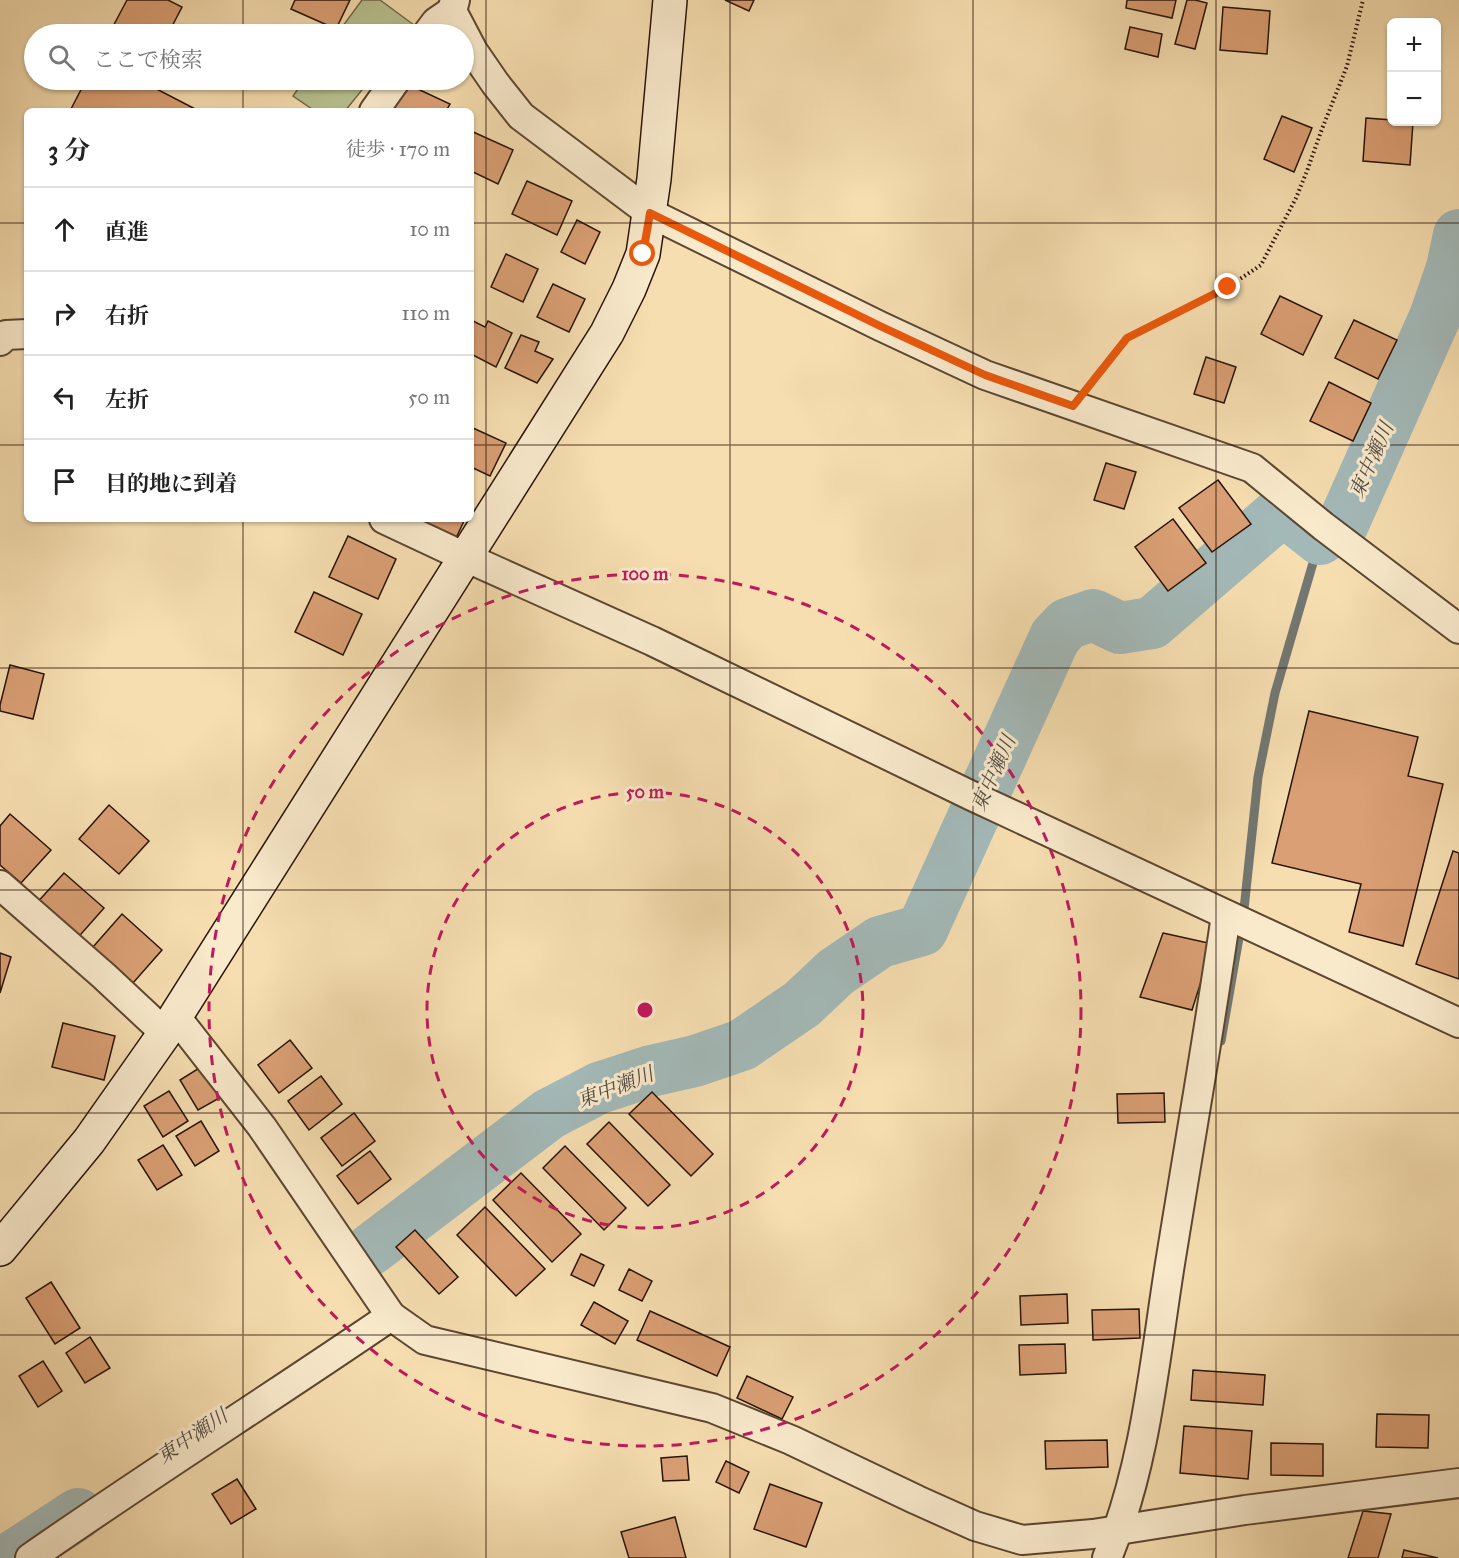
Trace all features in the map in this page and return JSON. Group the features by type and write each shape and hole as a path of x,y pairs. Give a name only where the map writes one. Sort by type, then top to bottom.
{"street":[{"path":"0,1250 89,1141 170,1025 607,333 643,254 650,213 670,0"},
{"path":"434,24 453,6 461,24"},
{"path":"474,52 521,116 650,213 985,375 1252,468 1330,532 1459,629"},
{"path":"376,108 389,90"},
{"path":"0,341 6,335 24,334"},
{"path":"390,522 652,641 980,800 1459,1023"},
{"path":"0,885 104,976 170,1025 262,1126 391,1317 425,1340 712,1408 791,1440 975,1526 1022,1540 1093,1534 1245,1510 1459,1483"},
{"path":"1107,1558 1119,1529 1141,1444 1195,1107 1209,1034 1237,920"},
{"path":"30,1558 391,1317"}],"path":[{"path":"1073,406 1127,338 1228,287 1261,266 1296,198 1347,66 1364,0"}],"green space":[{"path":"362,0 380,0 413,24 344,24"},
{"path":"297,90 362,90 347,108 311,108 293,96"}],"building":[{"path":"127,0 168,0 182,7 173,24 114,24"},
{"path":"295,0 350,0 338,24 325,24 291,9"},
{"path":"725,0 754,0 749,11"},
{"path":"1127,0 1176,0 1172,18 1126,8"},
{"path":"1187,0 1207,3 1195,49 1175,44"},
{"path":"1223,7 1270,11 1267,54 1220,50"},
{"path":"1130,27 1162,34 1158,57 1125,49"},
{"path":"81,90 158,90 193,108 72,108"},
{"path":"402,90 420,90 450,104 448,108 393,108"},
{"path":"1282,116 1312,128 1294,172 1264,159"},
{"path":"1366,118 1387,120 1387,126 1413,126 1410,165 1363,161"},
{"path":"474,132 513,150 498,184 474,172"},
{"path":"527,181 572,201 557,235 512,214"},
{"path":"577,220 600,232 585,264 561,252"},
{"path":"506,254 538,269 523,302 491,287"},
{"path":"553,284 585,299 569,332 537,317"},
{"path":"1280,296 1322,316 1303,355 1261,334"},
{"path":"1354,320 1397,340 1378,379 1335,358"},
{"path":"488,321 512,333 496,367 474,356 474,322 485,327"},
{"path":"521,335 539,342 535,351 553,359 537,383 505,368"},
{"path":"1206,357 1236,367 1224,403 1194,394"},
{"path":"1329,382 1371,403 1353,441 1310,421"},
{"path":"474,428 506,443 490,476 474,468"},
{"path":"1106,463 1136,472 1124,509 1094,500"},
{"path":"1218,480 1251,524 1212,552 1179,508"},
{"path":"1173,519 1206,563 1168,591 1135,547"},
{"path":"419,522 464,522 455,540"},
{"path":"348,536 396,559 378,599 329,577"},
{"path":"314,592 362,614 343,655 295,632"},
{"path":"10,665 44,674 33,719 0,711"},
{"path":"1309,711 1418,737 1408,776 1443,784 1403,946 1349,932 1361,884 1272,863"},
{"path":"109,805 149,841 119,874 79,839"},
{"path":"10,814 51,850 21,883 0,865 0,826"},
{"path":"1453,851 1459,853 1459,979 1416,964"},
{"path":"64,873 104,908 74,942 34,906"},
{"path":"122,914 162,950 133,983 93,947"},
{"path":"1163,933 1213,944 1192,1010 1140,997"},
{"path":"0,953 11,957 0,993"},
{"path":"63,1023 115,1036 104,1080 52,1067"},
{"path":"290,1040 312,1068 279,1093 258,1065"},
{"path":"204,1065 223,1096 198,1110 180,1080"},
{"path":"321,1076 342,1104 309,1130 288,1101"},
{"path":"169,1091 188,1121 163,1137 144,1106"},
{"path":"652,1092 713,1154 691,1176 629,1114"},
{"path":"1164,1093 1165,1122 1118,1123 1117,1094"},
{"path":"354,1113 375,1141 342,1166 321,1138"},
{"path":"201,1121 219,1151 195,1166 176,1136"},
{"path":"609,1122 670,1185 648,1206 587,1144"},
{"path":"163,1145 182,1175 157,1190 138,1160"},
{"path":"565,1146 626,1208 604,1230 543,1168"},
{"path":"370,1151 391,1179 358,1204 337,1176"},
{"path":"521,1173 581,1234 552,1262 493,1200"},
{"path":"485,1207 545,1269 516,1296 457,1235"},
{"path":"415,1230 458,1277 439,1294 396,1247"},
{"path":"581,1254 604,1265 594,1286 571,1275"},
{"path":"629,1269 652,1281 642,1301 619,1290"},
{"path":"51,1282 80,1328 55,1344 26,1298"},
{"path":"1067,1294 1068,1323 1021,1325 1020,1296"},
{"path":"594,1302 628,1321 615,1344 581,1325"},
{"path":"1139,1309 1140,1338 1093,1340 1092,1310"},
{"path":"650,1311 730,1347 717,1376 637,1340"},
{"path":"90,1337 110,1368 85,1383 66,1353"},
{"path":"1065,1344 1066,1373 1020,1375 1019,1345"},
{"path":"43,1361 62,1391 38,1407 19,1376"},
{"path":"1193,1370 1265,1375 1263,1405 1191,1400"},
{"path":"747,1376 793,1397 782,1419 737,1398"},
{"path":"1377,1414 1429,1415 1428,1448 1376,1447"},
{"path":"1184,1426 1252,1431 1248,1479 1180,1473"},
{"path":"1107,1440 1108,1467 1046,1469 1045,1441"},
{"path":"1271,1443 1323,1444 1323,1476 1271,1475"},
{"path":"687,1456 689,1480 663,1481 661,1458"},
{"path":"726,1461 749,1472 739,1493 716,1482"},
{"path":"237,1479 256,1509 231,1524 212,1494"},
{"path":"770,1484 822,1503 806,1547 754,1529"},
{"path":"1363,1511 1391,1514 1378,1558 1348,1558"},
{"path":"675,1517 686,1558 629,1558 621,1532"},
{"path":"1404,1550 1438,1558 1402,1558"}],"waterway":[{"name":"東中瀬川","path":"370,1250 549,1114 599,1088 742,1045 802,1004 836,972 880,942 922,930 1055,637 1067,624 1093,615 1120,628 1152,623 1283,510 1320,539 1343,524 1435,317 1452,268 1459,235"},
{"path":"1221,1041 1244,909 1258,777 1275,693 1320,539"},
{"name":"東中瀬川","path":"11,1558 78,1514"}],"route":[{"path":"643,254 650,213 985,375 1073,406 1127,338 1228,287"}]}
